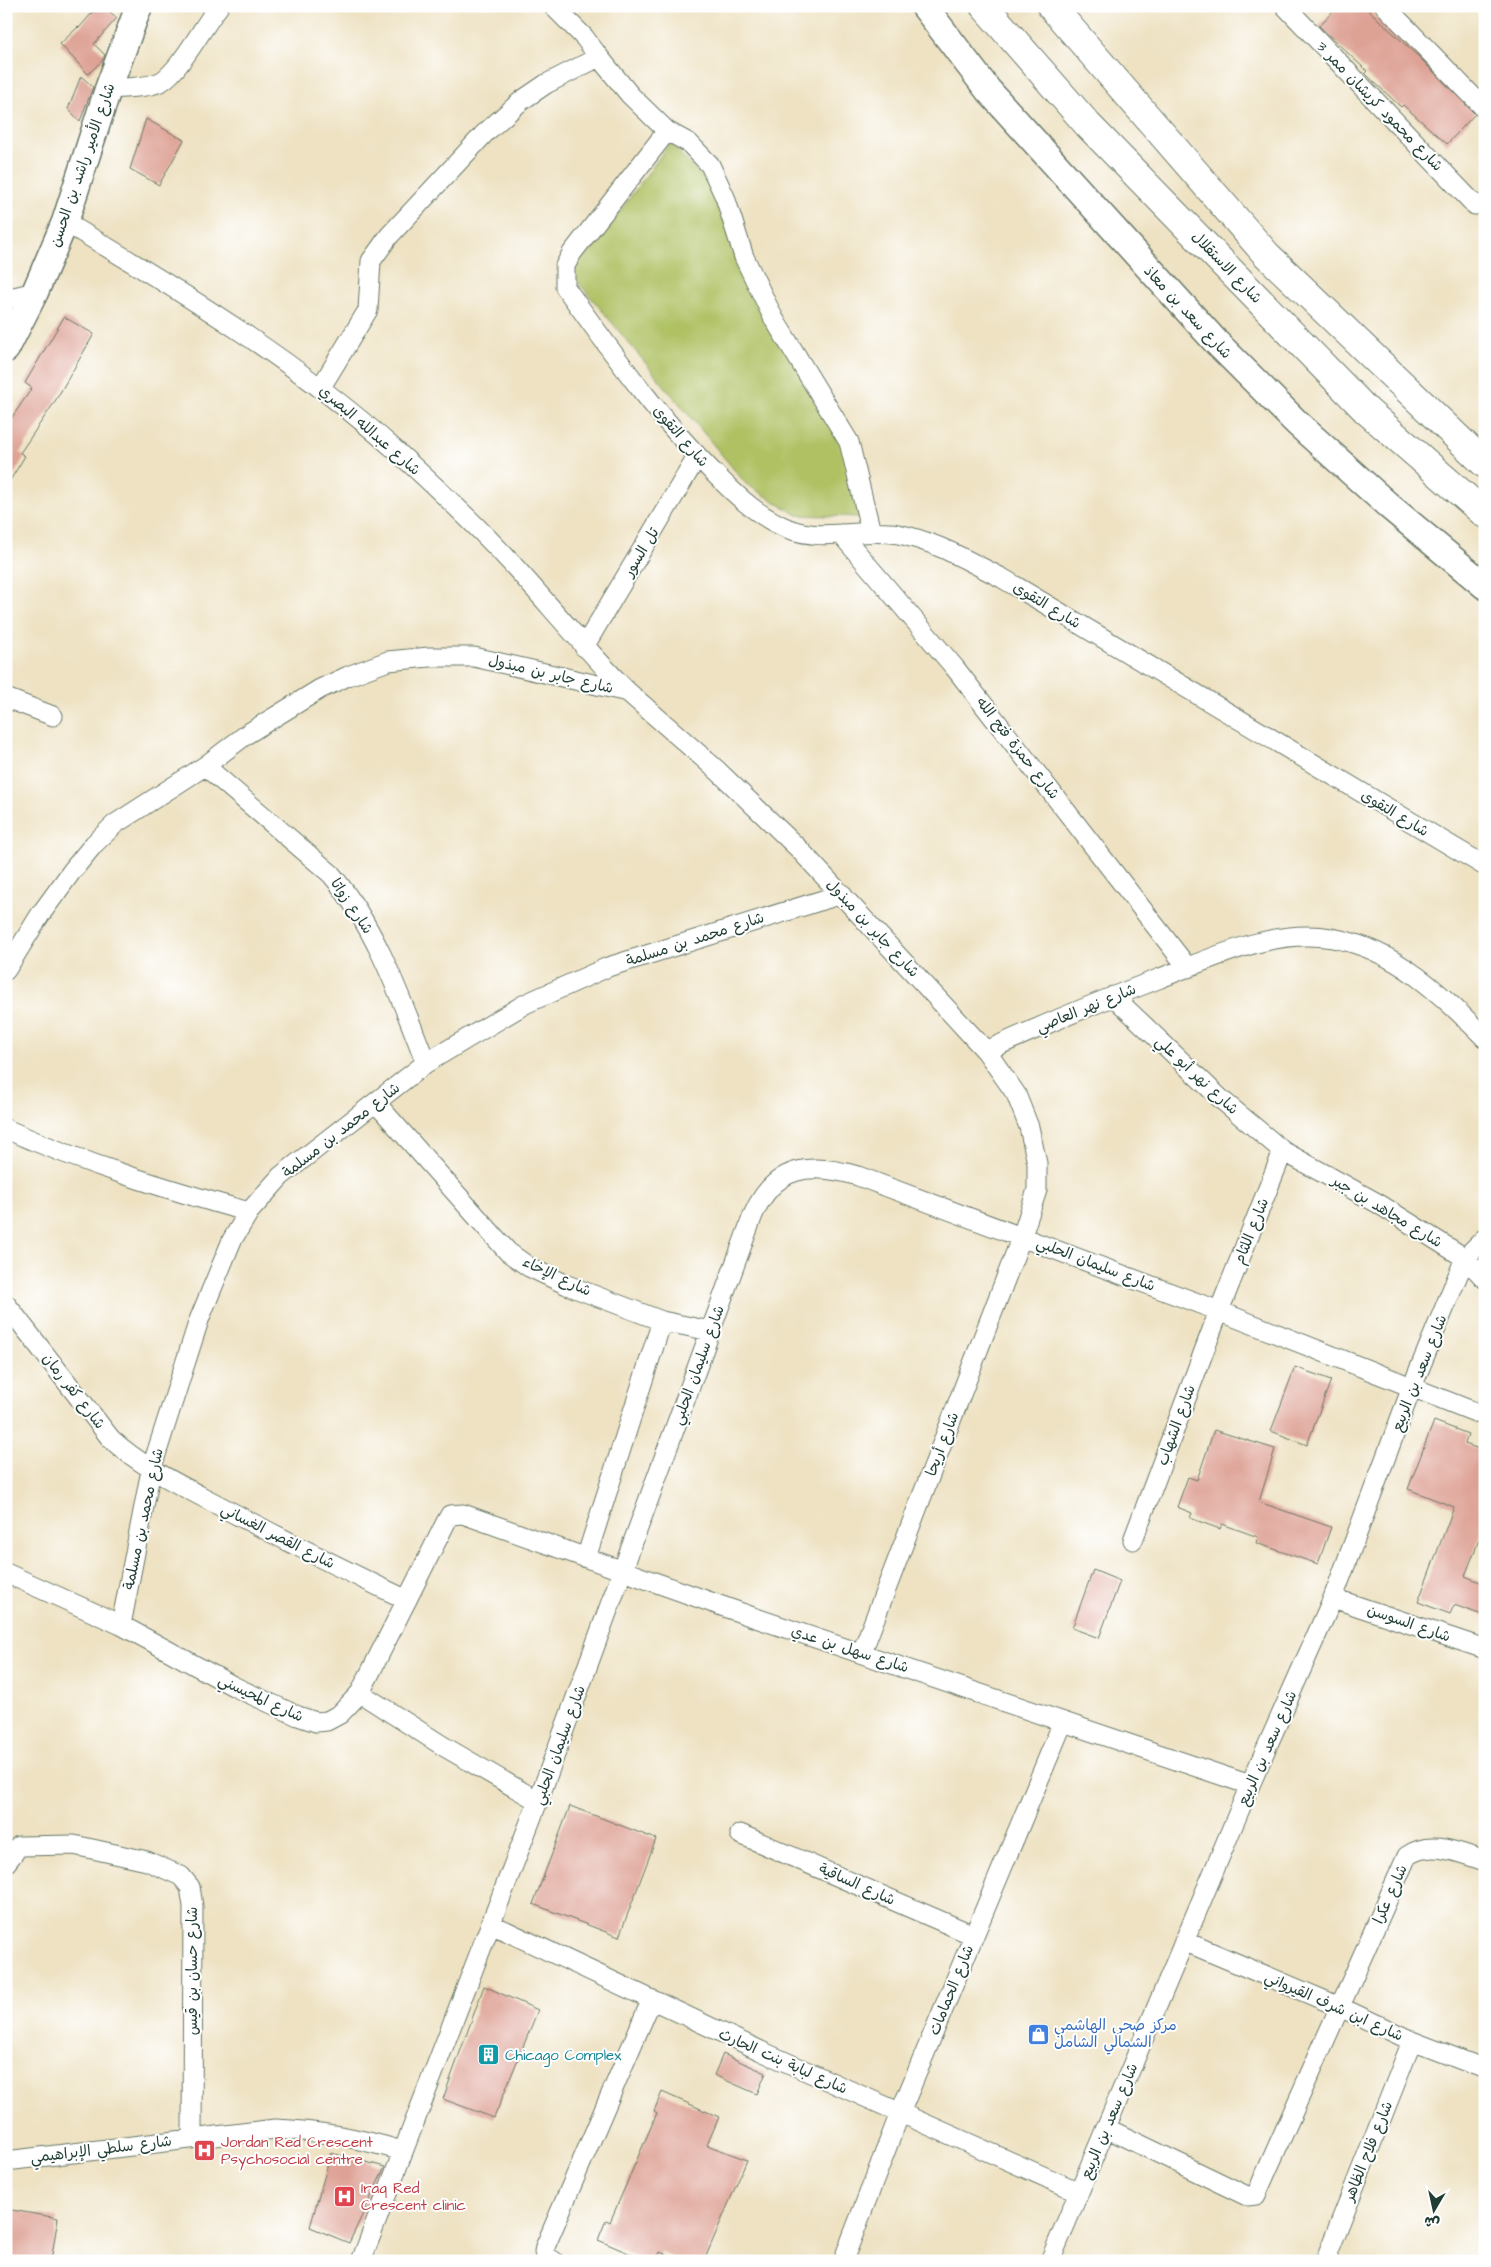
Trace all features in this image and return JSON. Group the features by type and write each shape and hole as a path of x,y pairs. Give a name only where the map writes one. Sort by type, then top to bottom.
{"highway":[{"name":"شارع الاستقلال","path":"984,6 1088,125 1367,411 1485,514"},
{"path":"1051,6 1266,254 1485,464"}],"street":[{"name":"شارع الأمير راشد بن الحسن","path":"6,349 35,292 65,222 108,89 139,6"},
{"path":"108,89 137,87 161,82 175,68 219,6"},
{"path":"553,6 584,36 630,95 667,131 689,143 710,165 725,197 744,257 774,320 849,442 871,532"},
{"name":"شارع سعد بن معاذ","path":"924,6 988,90 1216,342 1305,430 1389,506 1485,586"},
{"name":"شارع محمود كريشان ممر 3","path":"1285,6 1480,204"},
{"path":"1385,6 1485,109"},
{"path":"321,387 368,310 371,261 383,243 486,133 521,101 546,84 599,57"},
{"name":"شارع التقوى","path":"667,131 572,253 565,266 564,278 566,287 656,409 697,457 745,503 765,517 789,529 809,534 871,532 897,534 923,541 1002,578 1485,866"},
{"name":"شارع عبدالله البصري","path":"65,222 200,304 321,387 392,447 450,501 513,565 584,647 628,692"},
{"path":"6,299 35,292"},
{"name":"تل السور","path":"584,647 697,457"},
{"name":"شارع حمزة فتح الله","path":"841,534 955,668 1188,968"},
{"name":"شارع جابر بن مبذول","path":"6,970 40,915 94,844 130,813 205,766 247,734 320,689 388,661 429,656 474,657 628,692 756,807 842,894 986,1051 1016,1094 1029,1127 1037,1163 1037,1190 1022,1236"},
{"path":"6,698 53,716"},
{"name":"شارع زواتا","path":"205,766 331,874 347,893 388,966 426,1063"},
{"name":"شارع محمد بن مسلمة","path":"121,1625 151,1470 199,1320 232,1240 249,1212 282,1176 426,1063 525,1004 608,967 842,894"},
{"name":"شارع نهر العاصي","path":"986,1051 1042,1025 1113,996 1246,945 1307,936 1333,938 1394,960 1414,973 1450,1003 1485,1038"},
{"name":"شارع نهر أبو علي","path":"1113,996 1222,1100 1283,1151"},
{"name":"شارع الإخاء","path":"376,1103 508,1252 530,1267 567,1285 662,1321 710,1331"},
{"path":"6,1129 79,1159 163,1188 249,1212"},
{"name":"شارع مجاهد بن جبر","path":"1283,1151 1379,1204 1465,1258 1485,1279"},
{"name":"شارع اللثام","path":"1219,1311 1283,1151"},
{"name":"شارع سليمان الحلبي","path":"361,2261 538,1801 710,1331 760,1200 770,1187 783,1177 798,1170 835,1169 858,1176 1219,1311 1485,1416"},
{"name":"شارع أريحا","path":"862,1652 1022,1236"},
{"name":"شارع سعد بن الربيع","path":"1050,2261 1250,1785 1333,1598 1412,1387 1465,1258 1485,1238"},
{"name":"شارع كفر رمان","path":"6,1304 111,1439 151,1470"},
{"name":"شارع الشهاب","path":"1133,1540 1219,1311"},
{"path":"586,1558 662,1321"},
{"name":"شارع القصر الغساني","path":"151,1470 320,1559 407,1600"},
{"name":"شارع سهل بن عدي","path":"450,1515 463,1514 750,1616 862,1652 1250,1785"},
{"name":"شارع المحيسني","path":"6,1573 121,1625 235,1687 316,1722 327,1721 340,1714 360,1693 450,1515"},
{"name":"شارع السوسن","path":"1333,1598 1485,1649"},
{"path":"360,1693 443,1746 538,1801"},
{"name":"شارع الحمامات","path":"842,2261 900,2113 1063,1722"},
{"name":"شارع الساقية","path":"740,1834 973,1935"},
{"name":"شارع حسان بن قيس","path":"6,1863 19,1846 74,1845 146,1861 180,1876 190,1887 193,1906 192,2138"},
{"name":"شارع عكرا","path":"1106,2128 1248,2196 1254,2196 1258,2193 1407,1856 1418,1848 1427,1847 1440,1848 1485,1861"},
{"name":"شارع لبابة بنت الحارث","path":"491,1924 651,2001 1079,2192"},
{"name":"شارع ابن شرف القيرواني","path":"1184,1941 1340,2007 1412,2041 1485,2068"},
{"path":"550,2259 544,2252 545,2247 651,2001"},
{"name":"شارع فلاح الظاهر","path":"1325,2261 1412,2041"},
{"name":"شارع سلطي الإبراهيمي","path":"6,2161 192,2138 275,2130 316,2131 356,2138 402,2151"}],"green space":[{"path":"670,143 716,191 783,328 846,421 860,517 797,515 746,484 574,277 575,260 591,251"}],"building":[{"path":"98,6 103,6 117,18 94,44 105,55 102,61 88,74 60,44 79,28"},
{"path":"1338,6 1364,6 1421,59 1475,114 1447,144 1403,105 1401,107 1365,73 1367,71 1319,26"},
{"path":"81,76 93,87 80,121 68,109"},
{"path":"146,119 184,140 159,185 130,169"},
{"path":"64,317 94,334 54,403 20,453 25,456 6,487 6,426 32,388 25,383"},
{"path":"1295,1367 1331,1380 1307,1445 1271,1431"},
{"path":"1434,1421 1468,1434 1465,1444 1485,1451 1485,1524 1465,1576 1485,1584 1485,1616 1454,1605 1450,1614 1418,1602 1454,1507 1408,1489"},
{"path":"1214,1430 1275,1449 1259,1502 1331,1527 1318,1564 1256,1543 1258,1537 1222,1524 1220,1529 1190,1518 1192,1513 1177,1507 1188,1477 1197,1480"},
{"path":"1093,1570 1120,1581 1099,1638 1072,1628"},
{"path":"570,1806 656,1839 619,1937 533,1904"},
{"name":"Chicago Complex","path":"484,1986 538,2010 494,2118 443,2099"},
{"path":"723,2054 766,2073 757,2094 714,2075"},
{"path":"662,2092 719,2117 707,2145 747,2160 704,2261 680,2261 660,2252 656,2261 647,2261 598,2240 606,2220 610,2222 657,2113 654,2111"},
{"name":"Iraq Red Crescent clinic","path":"331,2153 385,2167 349,2243 310,2227"},
{"path":"6,2209 58,2218 51,2261 24,2261 6,2256"}],"place":[{"name":"مركز صحي الهاشمي الشمالي الشامل","path":"1038,2034"},
{"name":"Chicago Complex","path":"489,2055"},
{"name":"Jordan Red Crescent Psychosocial centre","path":"205,2151"},
{"name":"Iraq Red Crescent clinic","path":"345,2197"}]}
